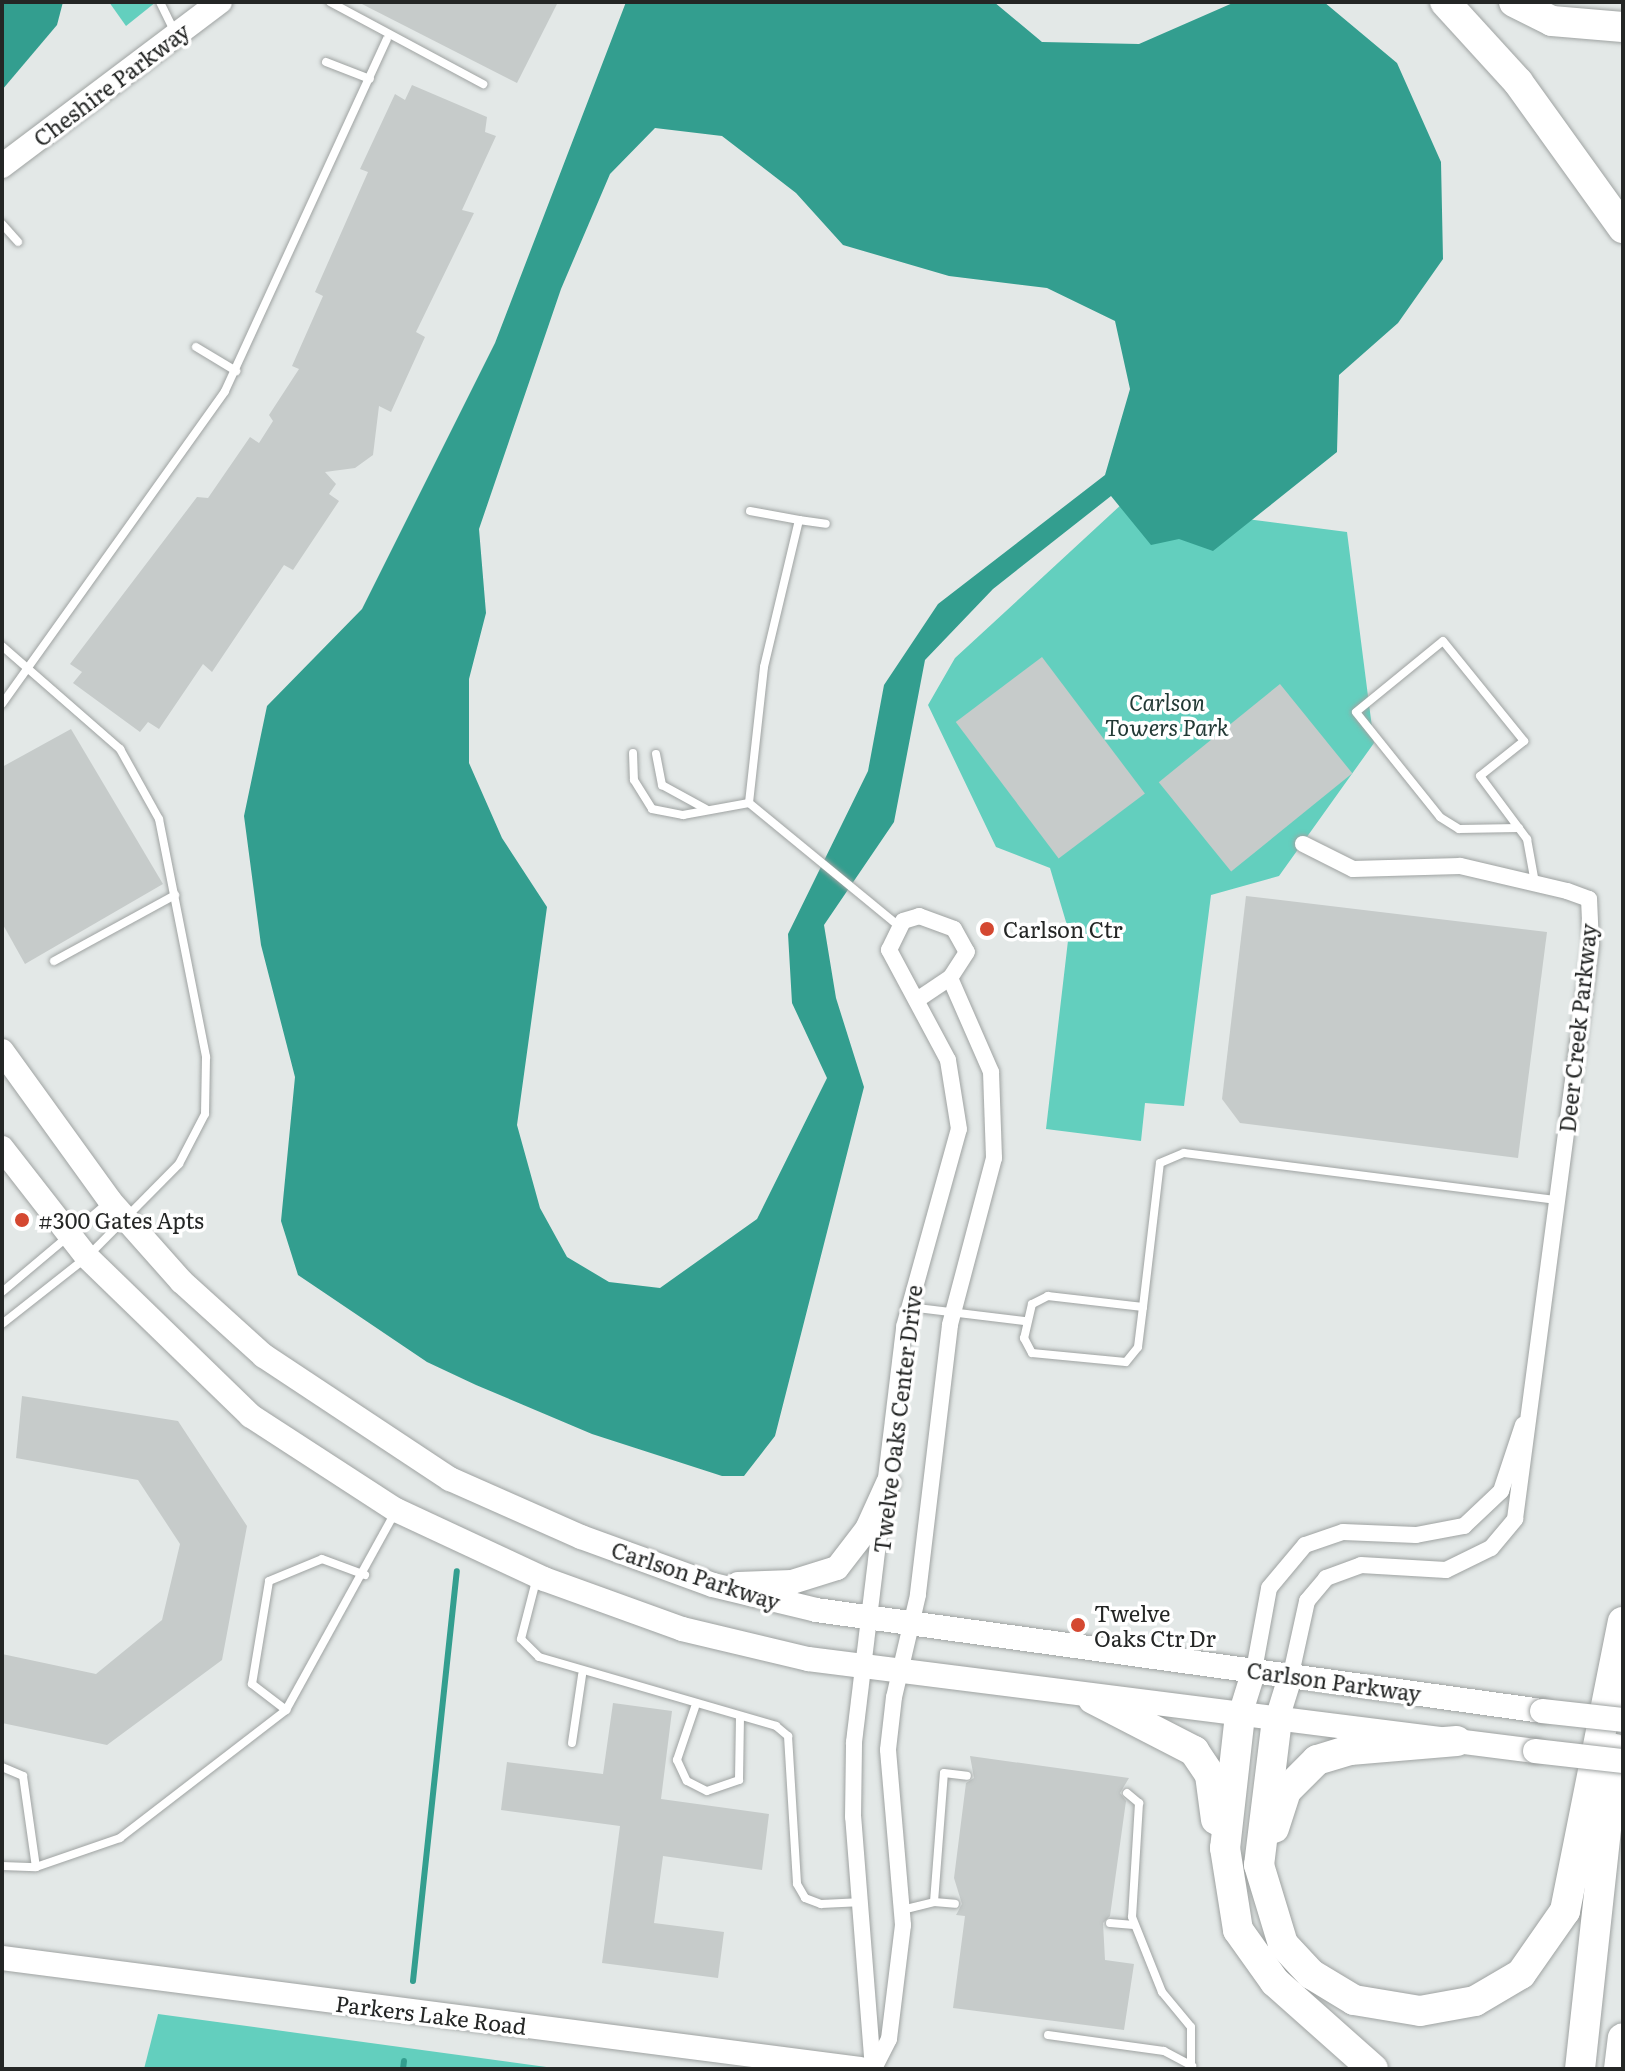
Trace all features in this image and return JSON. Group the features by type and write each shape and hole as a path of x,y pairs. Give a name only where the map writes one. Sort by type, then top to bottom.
{"highway":[{"path":"1445,2 1518,82 1623,228"},
{"path":"1514,2 1552,21 1623,27"},
{"path":"1277,1719 1259,1843 1263,1893 1298,1962 1354,2000 1440,2009 1492,1994 1521,1974 1565,1911 1623,1622"},
{"path":"1580,2069 1623,1670"},
{"path":"1093,1699 1184,1741 1204,1762 1225,1877 1252,1953 1373,2069"},
{"path":"1225,1877 1240,1715"},
{"path":"1263,1893 1280,1805 1305,1766 1350,1750 1457,1741"},
{"path":"1619,2069 1623,2038"}],"main road":[{"name":"Cheshire Parkway","path":"2,166 220,2"},
{"name":"Carlson Parkway","path":"2,1051 118,1210 264,1356 382,1438 538,1518 713,1585 873,1620 1623,1720"},
{"name":"Carlson Parkway","path":"2,1148 87,1257 251,1416 396,1510 537,1576 739,1645 866,1667 1093,1699 1623,1761"},
{"path":"713,1585 792,1582 837,1568 867,1529 888,1483"},
{"name":"Deer Creek Parkway","path":"1240,1715 1254,1670"},
{"name":"Deer Creek Parkway","path":"1277,1719 1291,1674"},
{"name":"Parkers Lake Road","path":"2,1958 860,2069"}],"street":[{"name":"Deer Creek Parkway","path":"1291,1674 1307,1601 1326,1578 1361,1565 1446,1570 1502,1536 1524,1491 1529,1404 1591,944 1589,899 1460,866 1353,869 1303,844"},
{"path":"899,926 919,916 954,929 967,952 950,978 920,998"},
{"name":"Twelve Oaks Center Drive","path":"874,2069 864,1902 852,1777 908,1307 959,1129 948,1060 920,998 893,969 889,950 899,926"},
{"name":"Twelve Oaks Center Drive","path":"874,2069 889,2039 902,1910 888,1750 899,1671 911,1625 953,1312 994,1158 991,1072 950,978"},
{"name":"Deer Creek Parkway","path":"1254,1670 1269,1588 1293,1557 1343,1532 1416,1535 1464,1526 1501,1491 1529,1404"}],"lane":[{"path":"160,2 176,36"},
{"path":"330,2 387,39 483,84"},
{"path":"2,704 30,669 236,371 387,39"},
{"path":"326,62 370,79"},
{"path":"2,224 18,242"},
{"path":"196,347 236,371"},
{"path":"750,511 826,524"},
{"path":"749,803 764,667 799,520"},
{"path":"1519,828 1459,829 1440,817 1356,712 1443,641 1524,741 1480,776 1519,828 1536,887"},
{"path":"2,646 120,749 159,819 206,1057 205,1114 179,1164 118,1210 71,1236 2,1292"},
{"path":"633,753 634,780 652,809 675,815 749,803"},
{"path":"656,754 662,785 707,810"},
{"path":"749,803 899,926"},
{"path":"54,961 175,895"},
{"path":"1024,1321 1032,1353 1114,1363 1138,1347 1160,1163 1184,1153 1557,1200"},
{"path":"2,1324 87,1257 118,1210"},
{"path":"1024,1321 1048,1296 1143,1307"},
{"path":"908,1307 1024,1321"},
{"path":"2,1866 36,1867 120,1838 286,1710 365,1575 396,1510"},
{"path":"286,1710 252,1684 269,1581 322,1559 365,1575"},
{"path":"537,1576 521,1626 524,1647 582,1675 740,1718 788,1736 797,1884 805,1898 864,1902"},
{"path":"572,1743 582,1675"},
{"path":"695,1707 677,1760 687,1781 707,1791 739,1780 740,1718"},
{"path":"2,1767 23,1776 36,1867"},
{"path":"934,1902 944,1773 967,1776"},
{"path":"1127,1793 1139,1803 1129,1878 1134,1925 1162,1992 1191,2027 1191,2067"},
{"path":"902,1910 934,1902 955,1904"},
{"path":"1110,1923 1134,1925"},
{"path":"1048,2035 1164,2051 1191,2067"}],"green space":[{"path":"109,2 156,2 126,26"},
{"name":"Carlson Towers Park","path":"1123,503 1347,532 1374,743 1279,876 1211,895 1184,1106 1145,1103 1141,1141 1046,1129 1069,932 1050,868 996,847 928,705 955,658"},
{"path":"158,2014 561,2069 144,2069"}],"shaded area":[{"path":"2,2 63,2 57,25 2,90"},
{"path":"626,2 994,2 1042,42 1139,44 1235,2 1324,2 1397,63 1441,162 1443,259 1398,323 1339,375 1337,452 1213,551 1179,539 1151,545 1111,496 993,589 925,660 894,822 824,925 836,998 864,1087 775,1436 744,1476 722,1476 592,1434 427,1362 298,1275 281,1221 295,1077 261,945 244,816 267,706 362,609 495,343","holes":["655,128 722,136 796,193 843,245 949,276 1047,288 1115,321 1130,389 1105,475 938,604 884,685 868,771 788,934 792,1003 827,1078 757,1219 660,1288 609,1282 567,1257 540,1208 517,1125 547,907 502,838 469,763 469,679 486,613 479,529 561,289 610,174"]}],"building":[{"path":"358,2 558,2 517,83"},
{"path":"412,85 487,117 485,132 496,136 462,210 474,213 416,332 425,337 391,412 379,406 373,455 355,468 325,472 336,484 329,494 339,501 293,570 284,565 212,672 203,664 159,729 148,722 140,732 73,683 82,672 70,664 197,497 208,498 250,437 259,443 273,421 269,415 299,369 292,366 323,296 315,292 368,172 360,169 395,94 405,100"},
{"path":"1042,657 1145,794 1059,859 956,722"},
{"path":"1280,684 1352,773 1231,872 1159,782"},
{"path":"71,729 163,884 25,964 2,923 2,767"},
{"path":"1246,896 1547,932 1518,1158 1240,1123 1222,1099"},
{"path":"22,1396 178,1421 247,1526 222,1660 107,1745 2,1723 2,1654 96,1674 162,1620 180,1544 138,1480 16,1458"},
{"path":"613,1703 672,1711 661,1799 769,1814 762,1870 663,1856 654,1923 724,1932 718,1978 602,1963 620,1826 501,1810 507,1762 603,1774"},
{"path":"970,1756 1129,1778 1120,1793 1126,1801 1110,1916 1103,1923 1105,1960 1134,1964 1124,2030 953,2008 965,1916 956,1915 962,1904 954,1878 966,1783 974,1778"}],"waterway":[{"path":"413,1981 457,1571"},
{"path":"403,2069 404,2061"}],"place":[{"name":"Carlson Ctr","path":"987,929"},
{"name":"#300 Gates Apts","path":"22,1220"},
{"name":"Twelve Oaks Ctr Dr","path":"1078,1625"}]}
